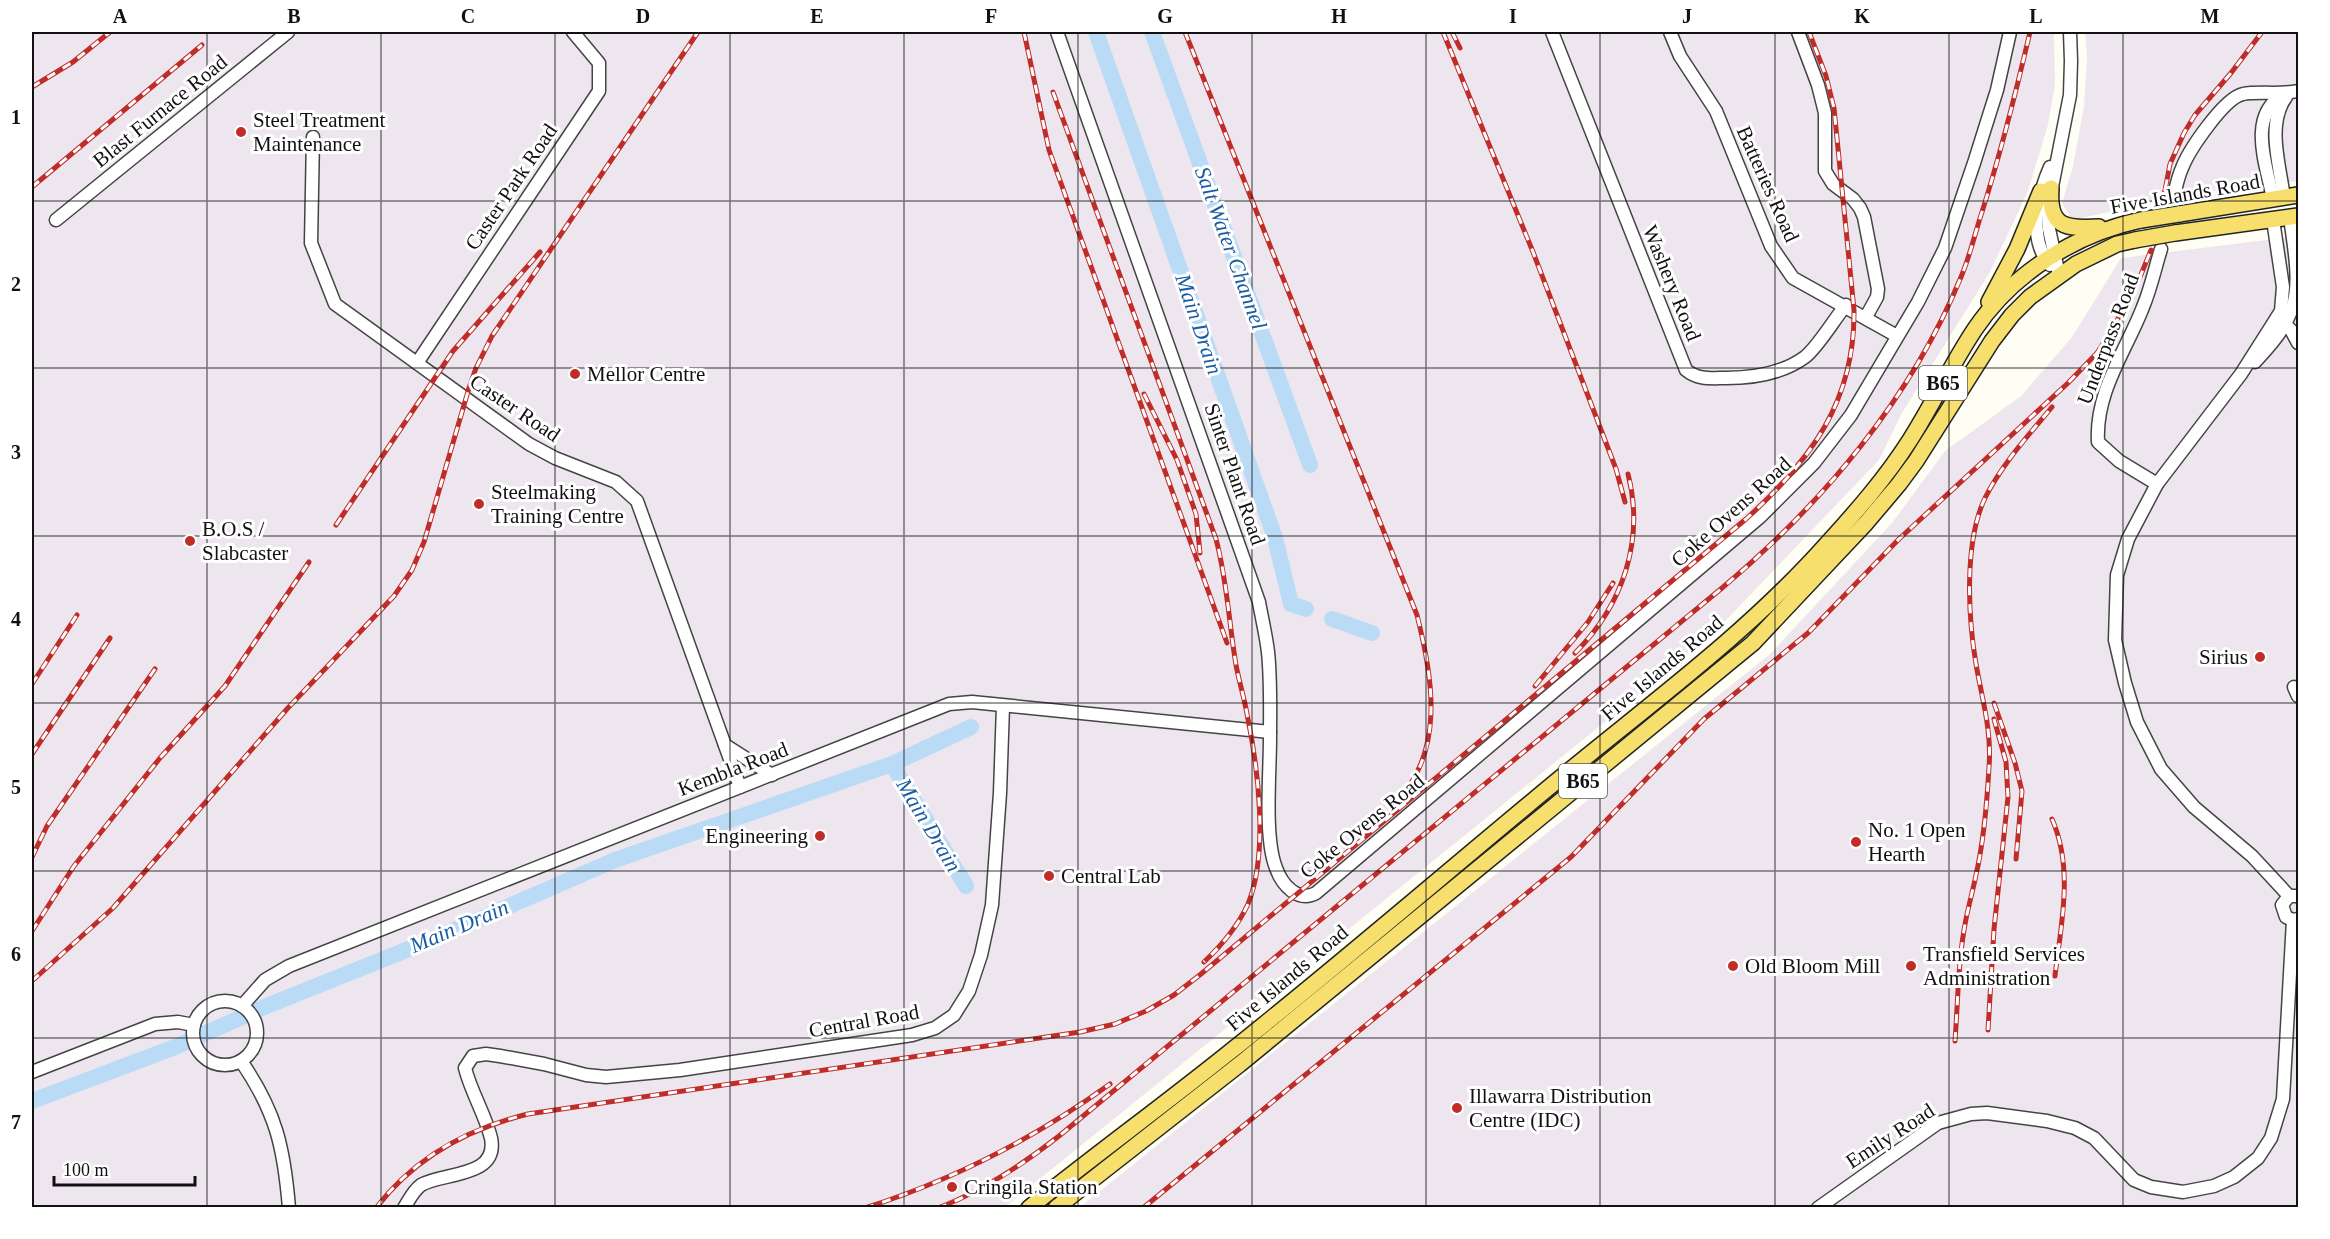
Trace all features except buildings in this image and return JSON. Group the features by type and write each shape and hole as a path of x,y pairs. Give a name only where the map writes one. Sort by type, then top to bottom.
{"main road":[{"path":"2046,190 2052,211 2059,222 2073,228 2112,227"},
{"path":"1973,331 2046,190"},
{"name":"Five Islands Road","path":"1029,1208 1256,1031 1563,776 1717,652 1752,620 1822,550 1884,478 1912,436 1973,331 1995,303 2050,257 2081,239 2112,227 2176,209 2285,198"},
{"name":"Five Islands Road","path":"1056,1208 1240,1064 1753,643 1859,531 1899,484 1992,341 2012,315 2030,297 2059,275 2092,255 2116,244 2175,233 2294,217"}],"street":[{"name":"Blast Furnace Road","path":"56,220 288,32"},
{"name":"Caster Park Road","path":"417,363 599,91 599,63 573,32"},
{"name":"Sinter Plant Road","path":"1057,32 1259,602 1268,651 1269,821 1273,859 1280,878 1286,886 1297,895 1307,896"},
{"name":"Washery Road","path":"1552,32 1686,370 1704,378 1752,378 1777,372 1807,356 1846,305"},
{"name":"Batteries Road","path":"1670,32 1680,56 1716,111 1771,246 1793,278 1866,316 1897,336"},
{"path":"1798,32 1818,85 1825,113 1826,171 1836,187 1857,203 1864,217 1878,289 1877,297 1866,316"},
{"name":"Coke Ovens Road","path":"1307,896 1316,893 1760,517 1814,463 1851,415 1918,302 1945,248 1990,111 2010,32"},
{"path":"2059,275 2050,257 2046,190 2068,106 2071,80 2070,32"},
{"path":"2285,198 2262,138 2262,123 2267,110 2273,103 2281,96 2295,92"},
{"path":"2176,209 2178,176 2188,155 2229,102 2243,94 2295,92"},
{"name":"Caster Road","path":"314,138 311,243 335,303 529,444 555,458 616,482 637,501 740,787"},
{"path":"2294,217 2296,263 2292,309 2281,321 2255,362 2241,374 2157,484 2128,539 2117,575 2115,640 2137,722 2161,769 2194,807 2252,856 2294,896 2283,901 2282,909 2286,917 2296,920"},
{"path":"2273,220 2283,287 2281,321"},
{"name":"Underpass Road","path":"2157,484 2119,461 2098,442 2097,427 2100,408 2122,349 2143,307 2161,249"},
{"path":"2281,321 2293,333 2298,343"},
{"name":"Kembla Road","path":"242,1006 265,980 289,966 949,704 972,702 1270,732"},
{"name":"Central Road","path":"405,1207 412,1194 423,1184 477,1169 489,1156 490,1137 466,1072 466,1063 473,1056 486,1054 544,1064 586,1075 606,1077 680,1070 912,1035 924,1033 946,1022 963,1005 969,991 981,955 993,904 1003,706"},
{"path":"725,745 772,775"},
{"name":"Emily Road","path":"1818,1208 1938,1123 1971,1114 1987,1113 2047,1121 2075,1128 2094,1138 2134,1180 2151,1187 2183,1192 2214,1186 2234,1178 2258,1158 2271,1138 2283,1099 2287,1052 2290,942 2296,920"},
{"path":"233,1002 242,1006 255,1022 256,1041 253,1049 241,1061 231,1065 210,1062 195,1046 194,1027 198,1016 213,1003 233,1002"},
{"path":"32,1072 155,1024 178,1022 194,1027"},
{"path":"241,1061 265,1099 274,1120 281,1143 288,1201"}],"shaded area":[{"path":"32,32 2054,32 2055,84 2048,125 2028,191 1990,272 1902,413 1879,460 1710,637 1005,1207 32,1208"},
{"path":"2085,32 2298,32 2298,181 2195,193 2072,220 2062,203 2073,166 2084,106 2087,59"},
{"path":"2298,236 2298,1207 1079,1208 1769,655 1892,523 1945,451 2021,396 2072,337 2121,258"}],"waterway":[{"name":"Main Drain","path":"1096,32 1275,538 1291,604 1306,609"},
{"name":"Salt Water Channel","path":"1152,32 1310,465"},
{"name":"Main Drain","path":"1332,619 1372,633"},
{"name":"Main Drain","path":"32,1101 175,1047 269,1005 429,941 615,860 892,764 971,727"},
{"name":"Main Drain","path":"892,764 966,886"}],"railway":[{"path":"32,87 73,62 110,32"},
{"path":"32,981 113,908 287,709 394,596 412,570 424,542 469,388 492,336 698,32"},
{"path":"1024,32 1049,150 1227,643"},
{"path":"1185,32 1417,615 1430,690 1431,715 1428,739 1421,763 1410,785 1393,806"},
{"path":"1443,32 1533,252 1616,469 1625,502"},
{"path":"1452,32 1460,48"},
{"path":"376,1208 391,1190 425,1160 463,1137 506,1120 528,1114 1080,1032 1115,1024 1146,1011 1174,995 1201,974 1746,519 1769,497 1809,451 1825,426 1847,373 1854,310 1834,108 1826,76 1809,32"},
{"path":"938,1208 971,1194 1002,1176 1059,1136 1722,588 1759,556 1828,485 1890,407 1917,365 1961,277 1996,167 2030,32"},
{"path":"2162,206 2170,164 2184,133 2195,115 2262,32"},
{"path":"32,187 202,45"},
{"path":"1053,92 1216,539 1223,570 1236,665 1255,759 1260,835 1258,860 1248,904 1229,935 1204,962"},
{"path":"1143,1208 1571,857 1704,719 1808,633 1899,539 2068,383 2097,353 2140,277 2151,250"},
{"path":"336,525 453,351 540,252"},
{"path":"1144,394 1177,460 1196,514 1200,553"},
{"path":"1955,1041 1961,949 1979,862 1990,754 1971,624 1970,580 1974,536 1985,498 1999,474 2052,407"},
{"path":"1575,653 1606,614 1626,570 1634,523 1633,499 1628,474"},
{"path":"32,931 74,866 160,758 225,686 309,562"},
{"path":"1535,686 1588,622 1613,583"},
{"path":"32,684 77,615"},
{"path":"32,754 110,638"},
{"path":"32,857 47,826 155,669"},
{"path":"1994,703 2015,763 2022,791 2016,859"},
{"path":"1988,1030 1994,929 2008,797 2006,762 1994,719"},
{"path":"2052,819 2063,857 2064,877 2064,897 2055,976"},
{"path":"865,1208 930,1184 992,1156 1023,1140 1110,1084"}],"place":[{"name":"Steel Treatment Maintenance","path":"241,132"},
{"name":"Mellor Centre","path":"575,374"},
{"name":"Steelmaking Training Centre","path":"479,504"},
{"name":"B.O.S / Slabcaster","path":"190,541"},
{"name":"Sirius","path":"2260,657"},
{"name":"Engineering","path":"820,836"},
{"name":"No. 1 Open Hearth","path":"1856,842"},
{"name":"Central Lab","path":"1049,876"},
{"name":"Old Bloom Mill","path":"1733,966"},
{"name":"Transfield Services Administration","path":"1911,966"},
{"name":"Illawarra Distribution Centre (IDC)","path":"1457,1108"},
{"name":"Cringila Station","path":"952,1187"}]}
